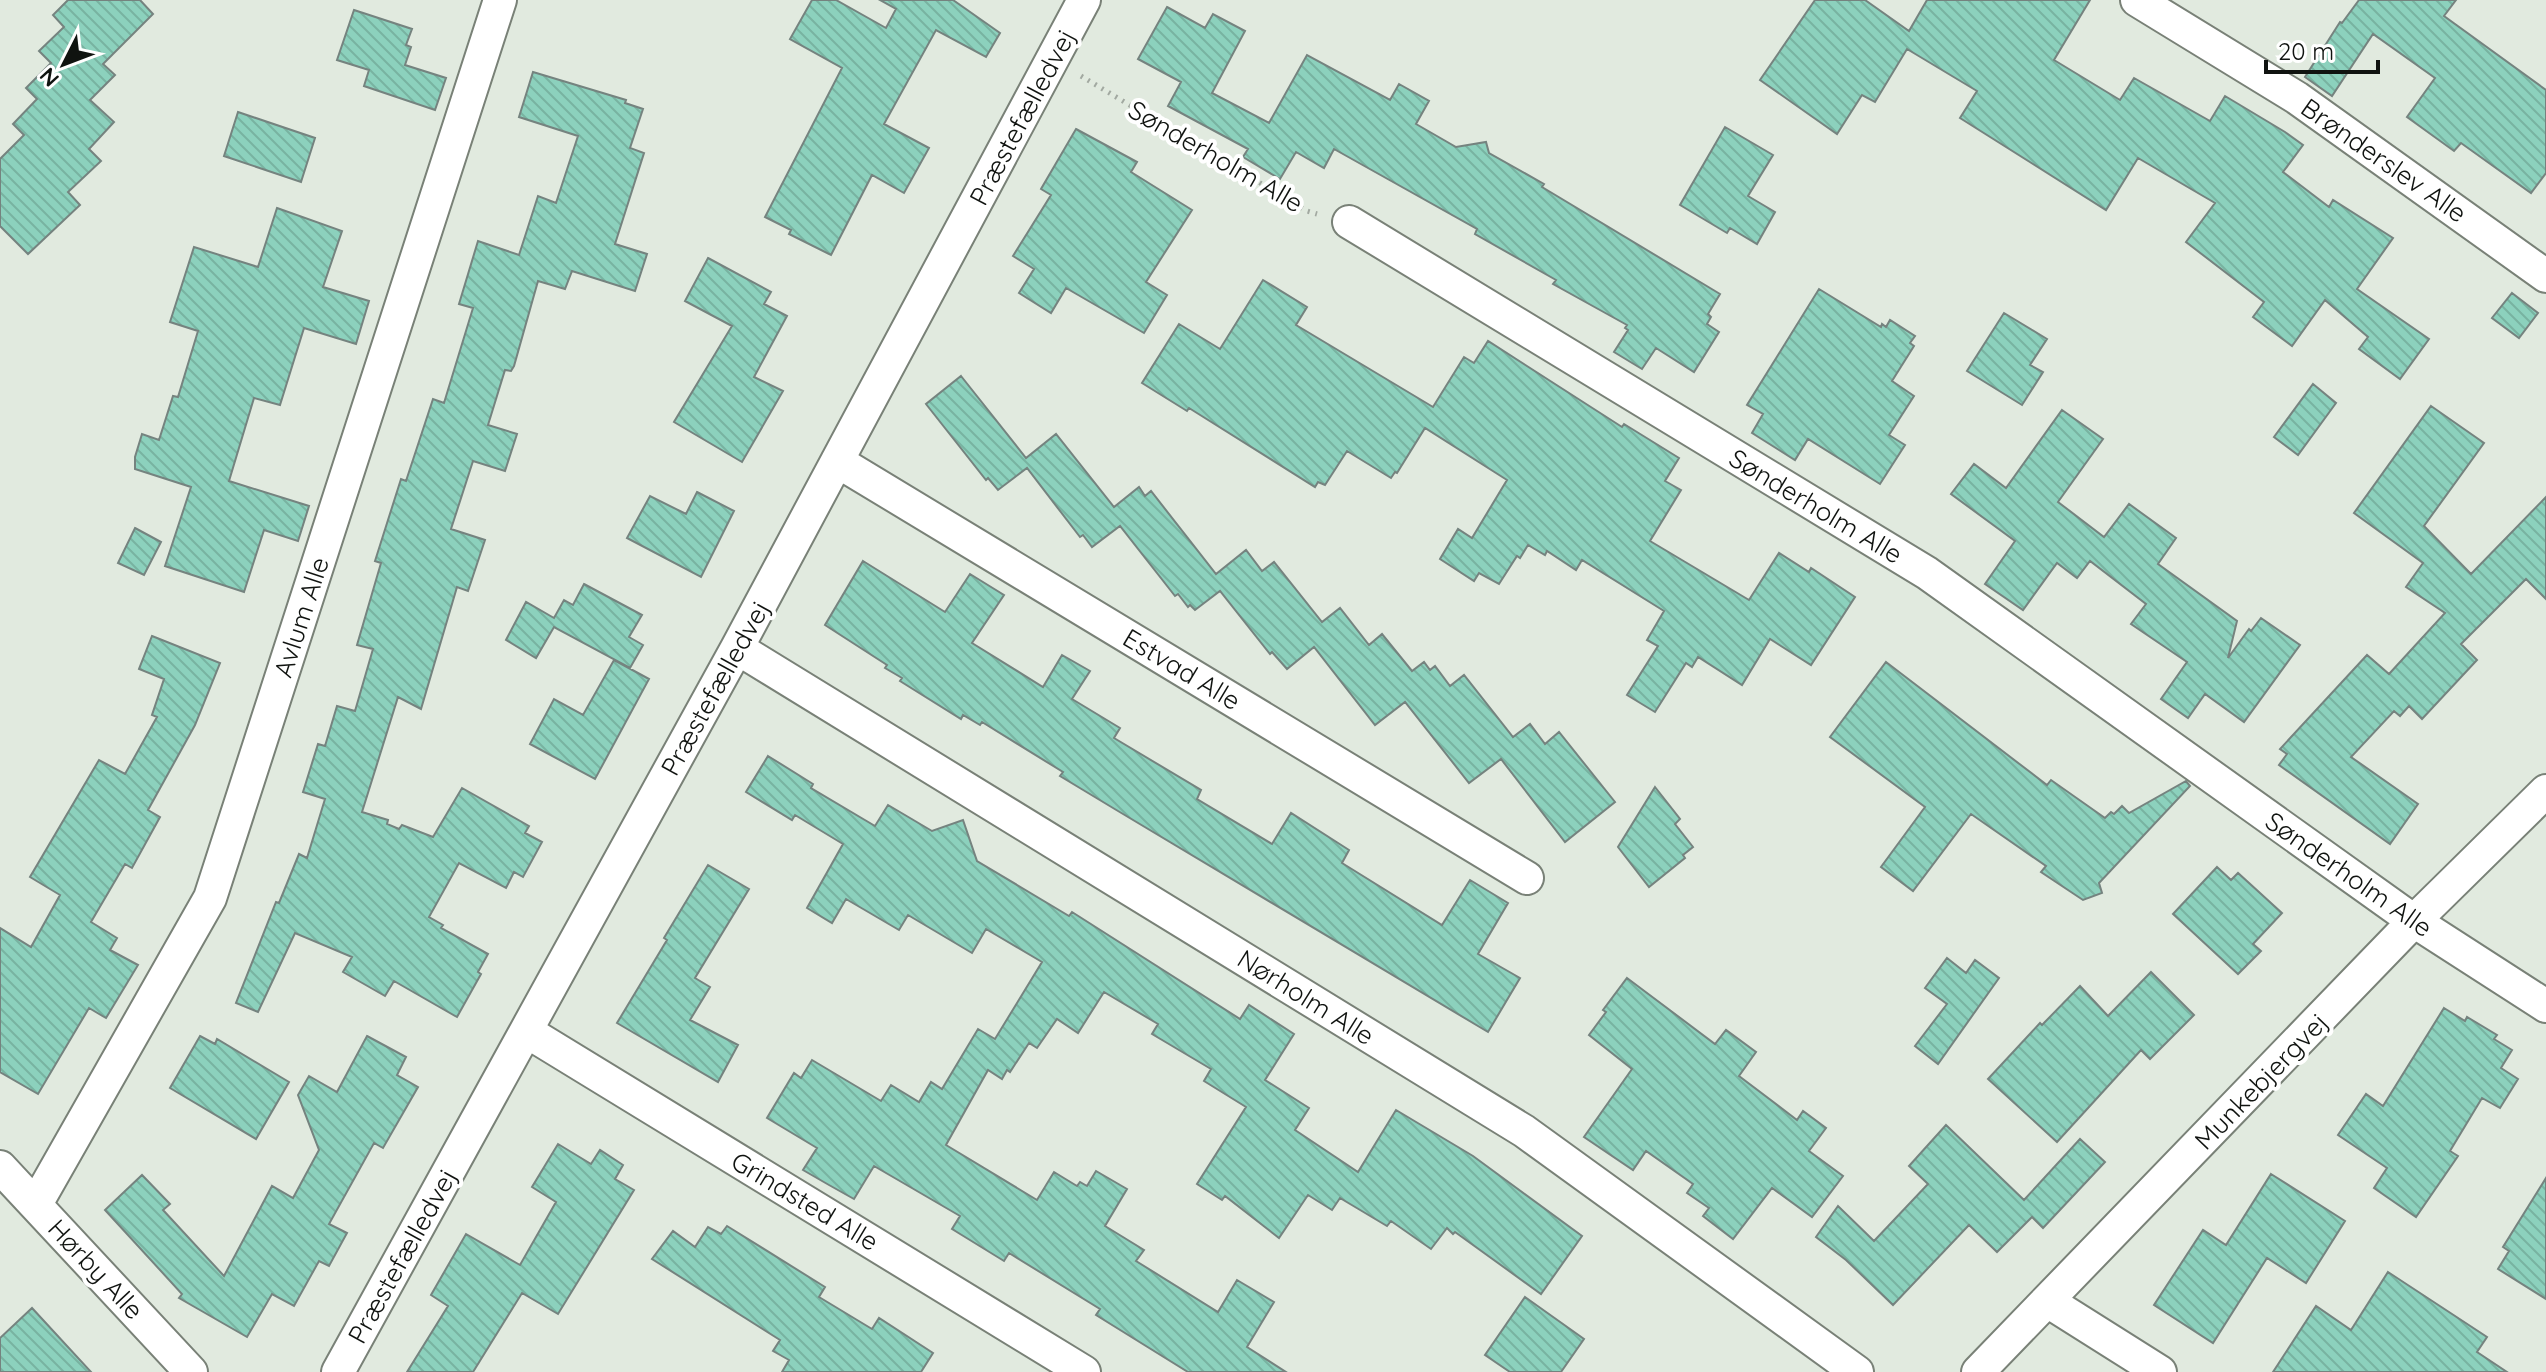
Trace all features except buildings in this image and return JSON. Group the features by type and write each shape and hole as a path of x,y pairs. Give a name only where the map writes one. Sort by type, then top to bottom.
{"street":[{"name":"Avlum Alle","path":"36,1204 210,898 500,0"},
{"name":"Præstefælledvej","path":"338,1372 737,648 1084,0"},
{"name":"Brønderslev Alle","path":"2137,0 2297,98 2546,276"},
{"name":"Sønderholm Alle","path":"1349,222 1927,573 2414,921 2546,1006"},
{"name":"Estvad Alle","path":"837,461 1527,878"},
{"name":"Nørholm Alle","path":"737,648 1524,1131 1857,1372"},
{"name":"Munkebjergvej","path":"1978,1372 2414,921 2546,791"},
{"name":"Grindsted Alle","path":"526,1031 1084,1372"},
{"name":"Hørby Alle","path":"0,1167 191,1372"},
{"path":"2049,1302 2160,1372"}],"path":[{"name":"Sønderholm Alle","path":"1052,59 1307,211 1349,222"}]}
